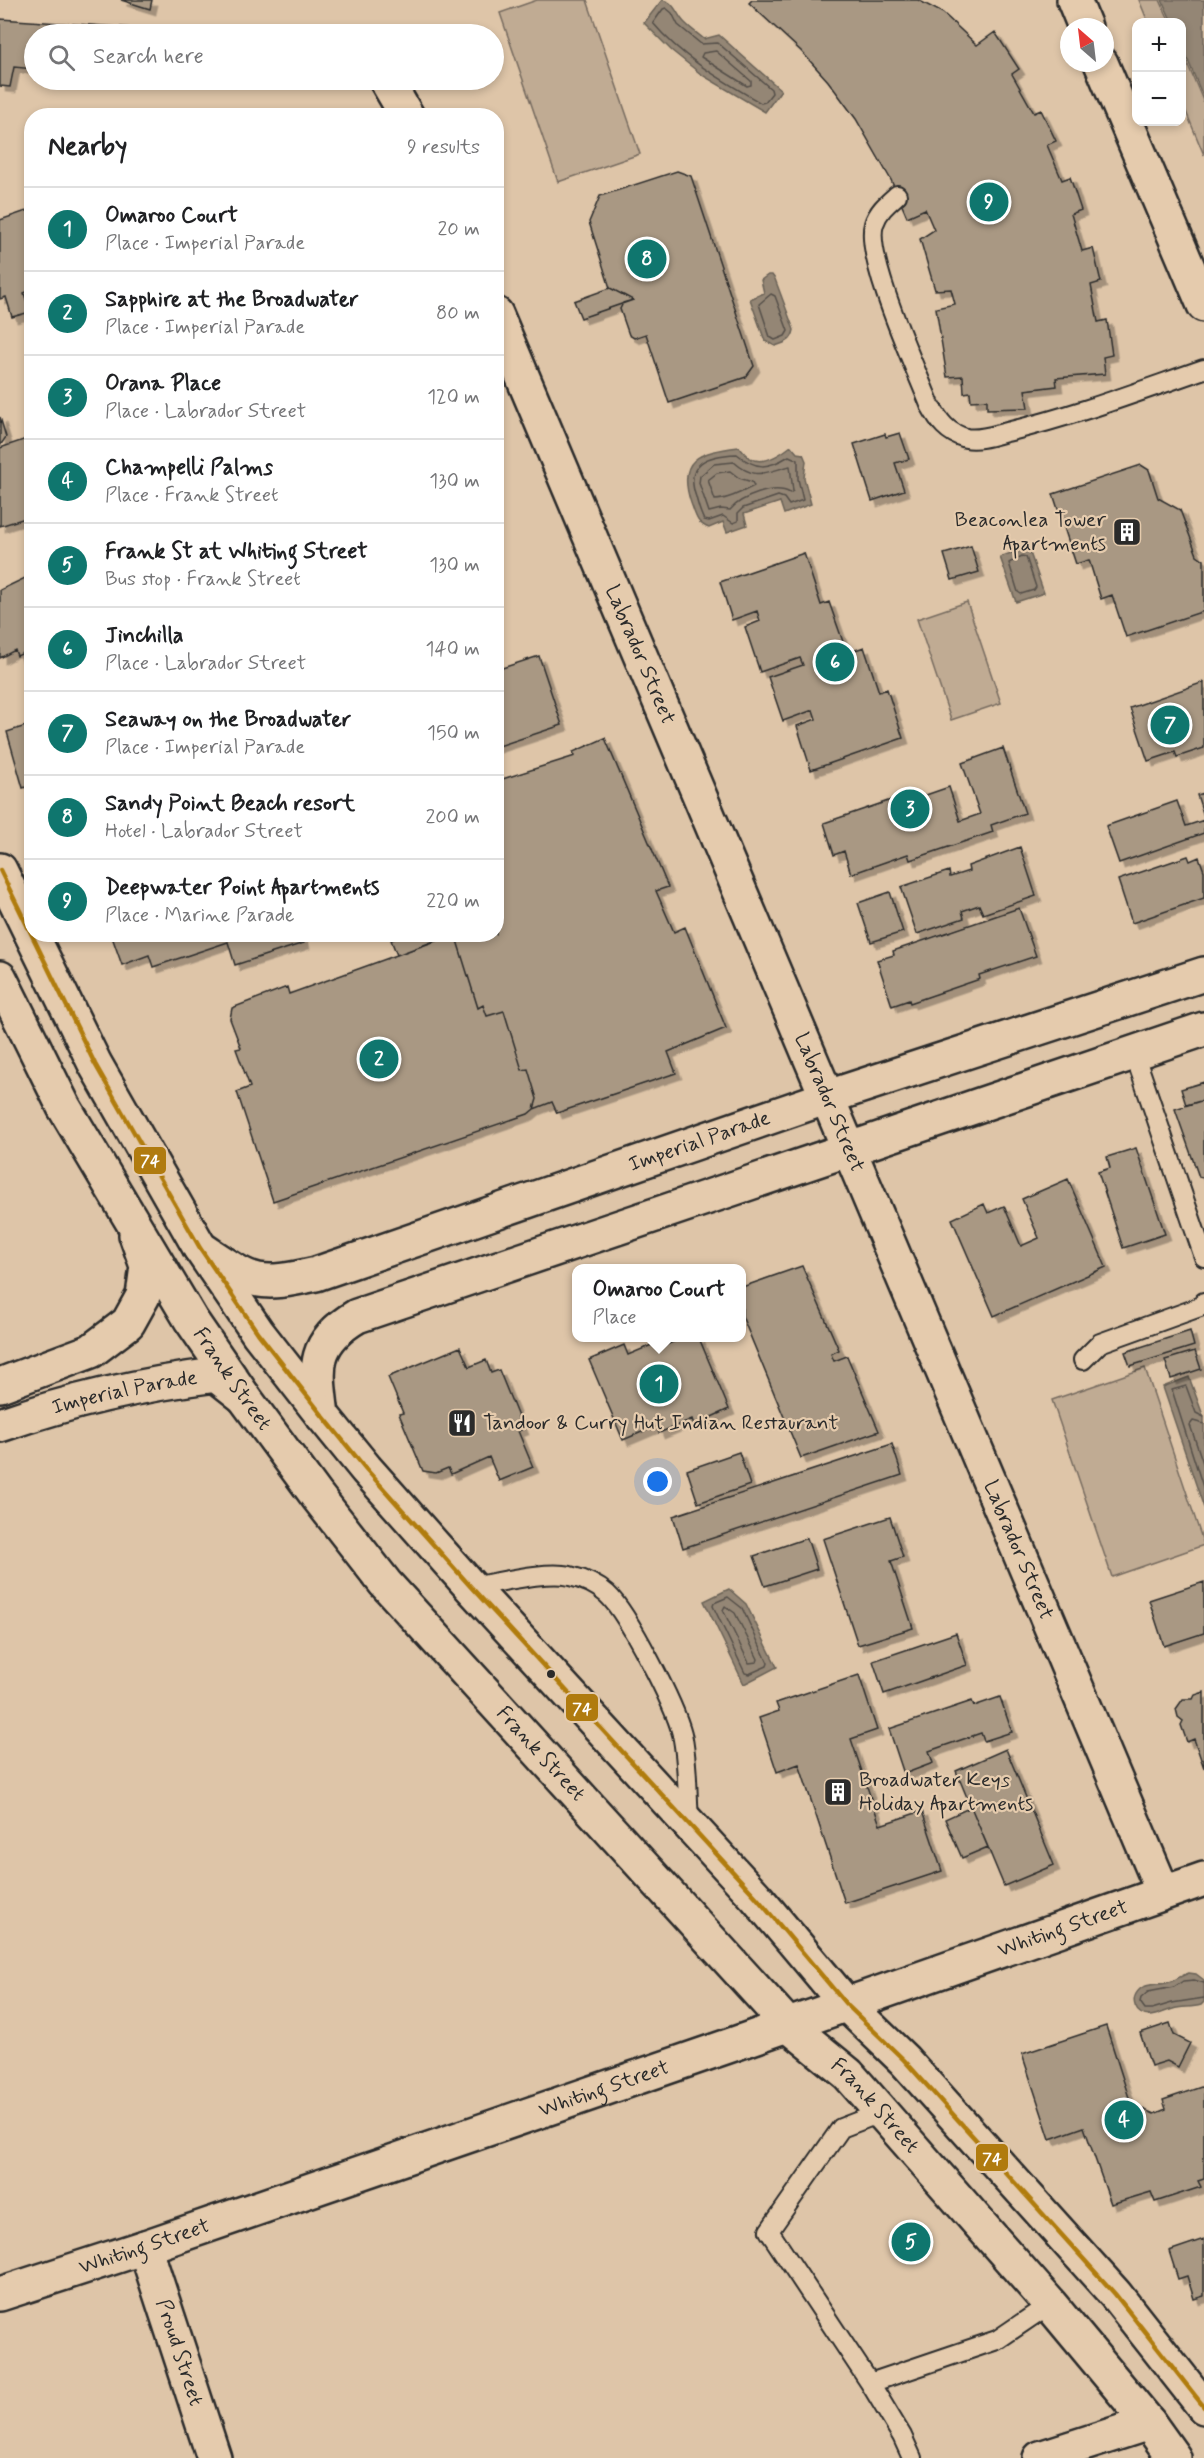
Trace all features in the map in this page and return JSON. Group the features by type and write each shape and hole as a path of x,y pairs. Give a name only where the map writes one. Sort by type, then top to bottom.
{"main road":[{"path":"1074,0 1081,18"},
{"path":"1105,72 1204,305"},
{"path":"392,90 402,108"},
{"name":"Labrador Street","path":"504,333 1163,1892"},
{"path":"0,870 24,919"},
{"path":"35,942 95,1064 200,1248 258,1333 321,1415 471,1587 756,1897 846,2004 904,2060 1115,2294 1204,2407"},
{"name":"Imperial Parade","path":"200,1248 243,1276 262,1282 316,1274 828,1097 1204,974"},
{"name":"Frank Street","path":"0,978 64,1107 192,1320 244,1397 386,1583 789,2025 848,2074 1050,2304 1149,2423 1174,2458"},
{"path":"321,1415 317,1366 319,1357 333,1334 343,1324 357,1316 1204,1029"},
{"name":"Imperial Parade","path":"0,1385 92,1351 128,1323 143,1296 147,1266 131,1220"},
{"name":"Imperial Parade","path":"0,1425 48,1409 207,1376 216,1375 244,1397"},
{"name":"Whiting Street","path":"0,2294 145,2247 1204,1879"},
{"name":"Proud Street","path":"145,2247 214,2458"},
{"path":"1040,2458 1149,2423"}],"lane":[{"path":"897,195 881,210 874,224 872,241 878,271 930,405 941,423 953,434 969,439 986,437 1050,422 1204,369"},
{"path":"1134,1053 1204,1257"},
{"path":"1083,1360 1100,1344 1200,1307 1204,1302"},
{"path":"471,1587 541,1576 568,1575 588,1582 606,1593 620,1610 642,1648 681,1732 685,1751 689,1825"},
{"path":"880,2113 841,2128 769,2231 870,2383 902,2436 912,2458"},
{"path":"870,2383 997,2340 1050,2304"}],"shaded area":[{"path":"537,0 587,0 640,154 558,182 500,13"},
{"path":"1139,0 1160,0 1168,18 1146,18"},
{"path":"1186,60 1204,103 1204,155 1186,112"},
{"path":"967,602 1001,703 951,720 917,619"},
{"path":"1145,1368 1204,1545 1112,1577 1052,1400"}],"water":[{"path":"662,0 670,3 682,20 704,39 719,35 781,90 765,112 702,75 671,50 644,23"},
{"path":"1162,0 1204,0 1204,99 1186,56 1186,18 1170,18"},
{"path":"772,275 775,279 794,330 788,341 775,346 765,341 750,299 764,293 761,280"},
{"path":"791,446 797,453 803,454 806,461 804,478 811,504 784,514 780,502 744,514 747,525 727,532 723,522 709,528 699,521 687,488 689,467 695,460 713,452 739,447 750,458 760,461 777,455"},
{"path":"1028,547 1044,593 1016,602 1000,557"},
{"path":"1189,1377 1204,1418 1204,1508 1163,1387"},
{"path":"729,1589 746,1604 777,1667 744,1684 704,1601"},
{"path":"1189,1973 1196,1974 1204,1980 1204,2002 1201,2005 1176,2008 1150,2016 1137,2010 1134,2002 1140,1989 1168,1982"}],"building":[{"path":"121,0 152,0 150,9"},
{"path":"752,0 918,0 943,13 977,45 995,32 1019,69 1012,74 1034,113 1041,110 1056,141 1047,145 1062,180 1070,177 1081,210 1071,214 1082,251 1093,248 1101,282 1091,285 1098,322 1107,320 1112,355 1103,357 1105,374 1056,378 1057,386 1025,390 1028,408 987,409 987,400 971,401 970,392 964,393 963,376 947,377 936,308 955,304 951,289 935,290 920,239 934,230 925,209 907,217 891,180 856,119 828,81 801,51 749,3"},
{"path":"0,19 74,24 24,24 24,68 14,67 10,87 0,86"},
{"path":"677,171 691,176 754,366 746,377 669,403 646,334 634,338 629,335 620,309 623,303 633,300 610,288 589,222 600,196"},
{"path":"24,212 24,314 12,317 6,297 0,299 0,220"},
{"path":"610,288 633,300 581,318 574,301"},
{"path":"0,417 6,437 0,446"},
{"path":"900,433 909,459 895,463 904,490 872,501 854,444 885,434 886,437"},
{"path":"24,440 24,518 0,526 0,448"},
{"name":"Beaconlea Tower Apartments","path":"1141,465 1149,470 1158,498 1180,510 1197,555 1204,560 1204,611 1126,637 1112,595 1101,599 1089,560 1076,564 1053,494"},
{"path":"971,546 979,572 952,580 944,554"},
{"path":"804,553 821,605 829,602 847,653 864,647 879,692 887,689 903,738 811,770 797,726 816,719 813,710 783,721 768,677 803,665 800,658 760,672 745,627 760,621 757,611 732,620 720,582"},
{"path":"24,578 24,653 17,656 15,650 0,658 0,590"},
{"path":"539,656 562,725 504,744 504,667"},
{"path":"1204,682 1204,748 1177,757 1175,752 1148,761 1130,708"},
{"path":"24,727 23,788 7,732"},
{"path":"605,738 668,887 656,891 674,932 685,927 726,1028 668,1052 676,1073 557,1113 552,1102 534,1109 537,1099 528,1069 522,1070 504,1011 487,1016 483,1005 478,1008 457,942 504,942 504,778 575,756 573,752"},
{"path":"1003,748 1025,813 991,825 993,832 910,860 908,854 851,874 844,851 834,855 824,823 894,799 897,805 949,787 960,821 980,814 962,763"},
{"path":"1204,793 1204,816 1197,795"},
{"path":"1177,801 1186,826 1204,820 1204,833 1119,863 1106,826"},
{"path":"1020,847 1036,896 983,914 979,905 962,911 964,918 917,934 901,887 949,871 950,877 969,871 968,866"},
{"path":"1188,856 1190,861 1199,857 1204,871 1204,898 1132,923 1118,880"},
{"path":"890,892 903,932 871,942 858,903"},
{"path":"1019,908 1036,956 979,975 980,979 910,1003 909,1000 892,1006 877,960 894,955 893,951"},
{"path":"114,942 228,942 153,967 149,955 122,965"},
{"path":"228,942 304,942 304,943 235,965"},
{"path":"392,942 432,942 397,955"},
{"path":"433,942 457,942 478,1008 483,1005 487,1016 504,1011 522,1070 528,1069 537,1099 534,1109 528,1114 273,1201 237,1092 250,1087 236,1049 241,1048 230,1019 232,1008 287,987 289,994"},
{"path":"1204,1082 1204,1100 1186,1105 1181,1089"},
{"path":"1204,1100 1204,1178 1199,1177 1175,1109"},
{"path":"1136,1148 1165,1234 1123,1248 1098,1172 1110,1168 1107,1157"},
{"path":"1068,1179 1106,1267 994,1316 952,1219 984,1204 988,1213 1004,1206 1021,1246 1039,1238 1022,1199"},
{"path":"802,1266 839,1350 831,1354 834,1361 847,1356 879,1431 801,1458 746,1326 746,1286"},
{"path":"1190,1331 1194,1346 1130,1366 1125,1352"},
{"path":"659,1342 661,1342 663,1346 673,1342 701,1342 729,1409 694,1425 692,1419 659,1433 656,1426 623,1440 589,1360 624,1345 628,1355"},
{"path":"460,1347 469,1367 486,1360 491,1373 499,1370 523,1429 518,1431 533,1467 499,1481 489,1457 451,1474 448,1468 436,1473 423,1471 399,1414 403,1413 388,1377"},
{"path":"1195,1351 1201,1369 1171,1379 1165,1360"},
{"path":"892,1444 902,1475 683,1548 673,1516"},
{"path":"739,1452 750,1485 698,1503 687,1470"},
{"path":"890,1517 903,1557 891,1561 913,1628 858,1645 823,1539"},
{"path":"807,1538 817,1569 765,1586 754,1556"},
{"path":"1204,1582 1204,1633 1164,1646 1149,1600"},
{"path":"956,1633 967,1665 884,1694 873,1661"},
{"name":"Broadwater Keys Holiday Apartments","path":"859,1675 877,1730 851,1739 880,1825 922,1811 942,1871 845,1903 799,1764 777,1772 759,1718 779,1711 776,1703"},
{"path":"1204,1692 1204,1768 1194,1739 1187,1742 1181,1725 1183,1721 1178,1717 1176,1709 1183,1699 1193,1699 1195,1695"},
{"path":"1000,1697 1012,1732 984,1741 981,1733 929,1751 933,1763 904,1774 889,1729 972,1701 974,1706"},
{"path":"1006,1749 1054,1865 1004,1886 956,1771"},
{"path":"971,1807 988,1847 962,1858 945,1819"},
{"path":"1170,2023 1174,2035 1190,2043 1178,2067 1167,2061 1151,2066 1140,2033"},
{"path":"1106,2026 1131,2104 1154,2114 1166,2109 1163,2100 1204,2086 1204,2179 1198,2181 1201,2187 1155,2202 1151,2192 1111,2204 1084,2127 1050,2139 1022,2054"},
{"path":"1204,2239 1204,2296 1194,2299 1187,2276 1178,2279 1169,2251"}],"transit line":[{"name":"74","path":"0,870 24,919"},
{"name":"74","path":"35,942 95,1064 200,1248 258,1333 322,1415 366,1469 471,1587 756,1897 846,2004 904,2060 1115,2294 1204,2407"}],"place":[{"name":"Deepwater Point Apartments","path":"989,202"},
{"name":"Sandy Point Beach resort","path":"647,259"},
{"name":"Beaconlea Tower Apartments","path":"1127,532"},
{"name":"Jinchilla","path":"835,662"},
{"name":"Seaway on the Broadwater","path":"1170,725"},
{"name":"Orana Place","path":"910,809"},
{"name":"Sapphire at the Broadwater","path":"379,1059"},
{"name":"Omaroo Court","path":"659,1384"},
{"name":"Tandoor & Curry Hut Indian Restaurant","path":"462,1423"},
{"name":"Broadwater Keys Holiday Apartments","path":"838,1792"},
{"name":"Champelli Palms","path":"1124,2120"},
{"name":"Frank St at Whiting Street","path":"911,2242"}]}
